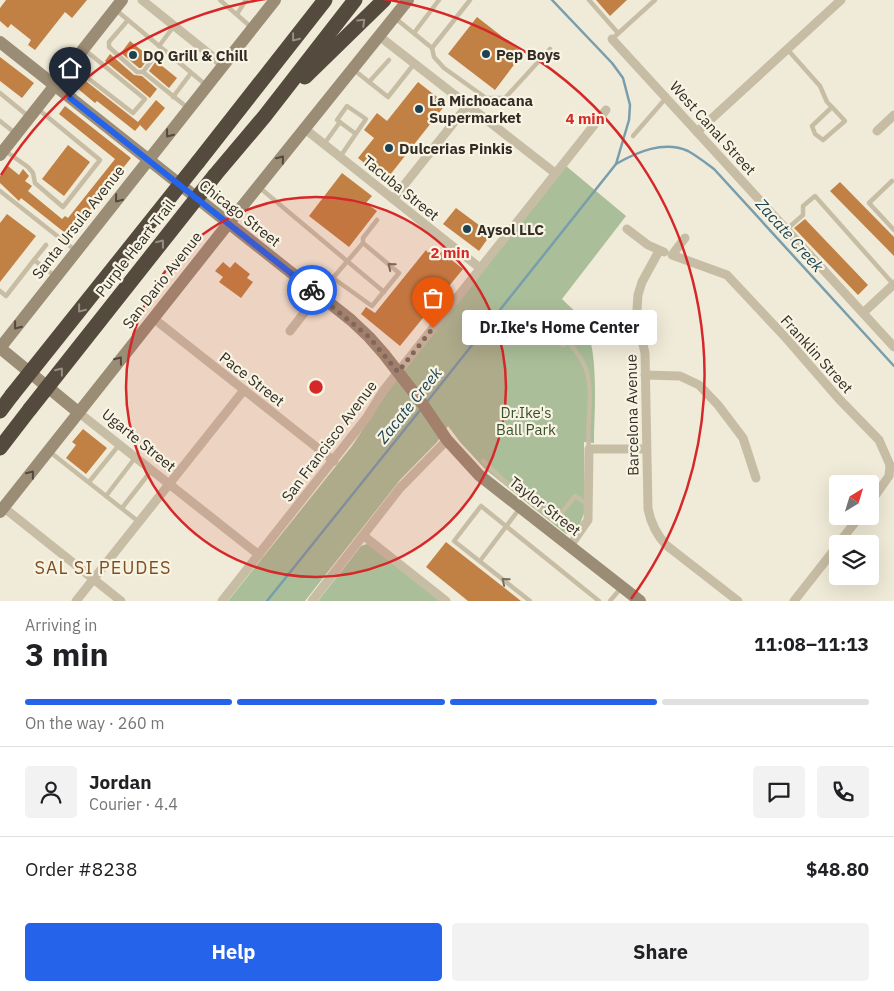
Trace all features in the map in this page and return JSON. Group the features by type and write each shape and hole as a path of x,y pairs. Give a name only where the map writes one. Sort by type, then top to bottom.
{"highway":[{"name":"Purple Heart Trail","path":"0,411 325,0"},
{"name":"Purple Heart Trail","path":"0,448 355,0"},
{"path":"264,117 384,0"}],"main road":[{"name":"Santa Ursula Avenue","path":"0,348 275,0"},
{"name":"San Dario Avenue","path":"2,509 408,0"},
{"path":"2,152 119,5"},
{"name":"Chicago Street","path":"0,42 369,337 440,428"},
{"name":"Ugarte Street","path":"0,348 78,412"},
{"name":"Taylor Street","path":"440,428 447,440 479,475 640,601"}],"street":[{"path":"142,0 223,65"},
{"path":"697,132 841,0"},
{"path":"379,36 555,173"},
{"name":"West Canal Street","path":"615,36 666,98 894,347"},
{"path":"393,199 467,106"},
{"name":"San Francisco Avenue","path":"222,601 367,417 383,391 401,377 480,268 606,110"},
{"path":"876,131 894,115"},
{"name":"Tacuba Street","path":"305,129 480,268"},
{"name":"Franklin Street","path":"626,229 660,251 727,275 786,338 839,399 879,440 890,465 888,476 879,490"},
{"path":"672,255 685,238"},
{"name":"Barcelona Avenue","path":"660,251 642,282 638,295 638,323 645,353 648,509 651,523 658,536 666,545 738,601"},
{"path":"863,313 894,284"},
{"path":"290,331 318,295"},
{"name":"Pace Street","path":"153,318 334,460"},
{"path":"645,374 680,376 699,385 743,438 756,478"},
{"path":"76,601 244,390"},
{"name":"Ugarte Street","path":"78,412 259,555"},
{"path":"312,601 400,488 447,440"},
{"path":"570,546 588,520 590,504 589,449 646,449"},
{"path":"2,509 122,601"},
{"path":"845,535 853,525"},
{"path":"364,536 446,601"},
{"path":"794,601 829,556"}],"lane":[{"path":"220,0 253,28"},
{"path":"237,14 246,0"},
{"path":"414,33 439,0"},
{"path":"432,48 470,0"},
{"path":"588,0 615,36 655,0"},
{"path":"119,5 128,20 207,86"},
{"path":"394,17 432,48 434,57 444,68 486,98 506,98 550,49"},
{"path":"128,20 109,42 108,47 137,72 143,72 189,109"},
{"path":"143,72 174,26"},
{"path":"84,49 145,99 133,114 89,80"},
{"path":"788,49 820,86 827,102 832,107 845,121 823,140 815,134 812,126 832,107"},
{"path":"369,82 389,60"},
{"path":"352,70 388,96 414,64"},
{"path":"71,65 83,75"},
{"path":"173,97 191,73"},
{"path":"0,93 33,112 100,160 63,207 35,183 33,173 28,167 2,152"},
{"path":"633,136 666,98"},
{"path":"340,157 356,134 366,119 347,106 337,120 356,134"},
{"path":"0,121 16,134"},
{"path":"324,144 340,122"},
{"path":"892,181 869,203 894,230"},
{"path":"258,186 384,292"},
{"path":"0,190 76,251"},
{"path":"787,229 803,216 804,206 815,196 894,284"},
{"path":"318,295 362,243 363,238 377,220"},
{"path":"333,278 372,306 384,292 399,273 362,243"},
{"path":"0,291 6,296 46,245"},
{"path":"34,260 56,277"},
{"path":"566,312 579,326 569,342 563,345 549,333 566,312"},
{"path":"569,342 580,356 589,382 589,449"},
{"path":"89,482 118,444"},
{"path":"49,451 139,522"},
{"path":"106,496 135,458"},
{"path":"483,461 503,480 555,521 575,496 590,504"},
{"path":"122,508 151,471"},
{"path":"530,601 454,541 480,506 600,601"},
{"path":"480,561 520,508"},
{"path":"610,601 621,586"}],"green space":[{"name":"Dr.Ike's Ball Park","path":"566,166 626,216 562,299 583,321 592,348 594,364 594,443 584,442 584,513 580,524 573,533 566,534 486,470 448,426 437,442 400,480 305,601 228,601 352,446 388,391"},
{"path":"367,544 441,601 318,601 361,546"}],"building":[{"path":"6,0 87,0 72,18 65,12 35,50 28,45 31,40 11,24 8,28 0,21 0,8"},
{"path":"596,0 627,0 610,16"},
{"name":"Pep Boys","path":"477,17 523,53 495,90 448,54"},
{"name":"DQ Grill & Chill","path":"130,41 150,57 141,68 121,53"},
{"path":"110,54 134,75 142,76 157,89 150,98 105,61"},
{"path":"0,57 34,83 22,98 0,81"},
{"path":"156,61 177,78 169,88 149,71"},
{"path":"81,78 85,78 87,82 138,122 156,100 165,108 146,131 140,125 135,131 77,88 83,81"},
{"name":"Dulcerias Pinkis","path":"418,82 446,104 386,180 358,158 374,138 364,130 377,113 387,121"},
{"path":"65,106 131,158 69,236 21,198 19,201 0,183 0,176 8,166 19,175 23,169 29,176 25,181 32,186 28,191 62,219 65,216 68,218 115,159 59,114"},
{"path":"68,145 90,162 64,196 42,179"},
{"path":"342,173 372,196 366,203 377,211 349,247 309,216"},
{"path":"840,182 894,237 894,256 830,191"},
{"name":"Aysol LLC","path":"456,208 491,234 479,251 443,224"},
{"path":"7,214 36,236 0,282 0,223"},
{"path":"805,219 868,285 858,295 794,228"},
{"path":"434,246 463,269 400,346 361,314 366,307 375,313 426,250 428,253"},
{"path":"223,262 230,268 235,262 250,274 247,278 253,282 241,298 219,282 223,277 215,271"},
{"path":"83,429 107,448 86,474 66,458 76,445 72,442"},
{"path":"446,542 521,601 468,601 426,567"}],"waterway":[{"path":"552,0 612,63 623,78 630,105 629,120 616,164"},
{"name":"Zacate Creek","path":"426,403 616,164 633,155 660,147 679,148 688,151 714,169 894,366"},
{"name":"Zacate Creek","path":"267,601 421,409"}],"way so far":[{"path":"312,290 351,320 369,337 398,372 433,328"}],"place":[{"name":"Pep Boys","path":"486,54"},
{"name":"DQ Grill & Chill","path":"133,55"},
{"name":"La Michoacana Supermarket","path":"419,109"},
{"name":"Dulcerias Pinkis","path":"389,148"},
{"name":"Aysol LLC","path":"467,229"},
{"name":"Dr.Ike's Home Center","path":"433,328"}],"district":[{"name":"SAL SI PEUDES","path":"103,567"}],"route":[{"path":"70,98 312,290"}]}
